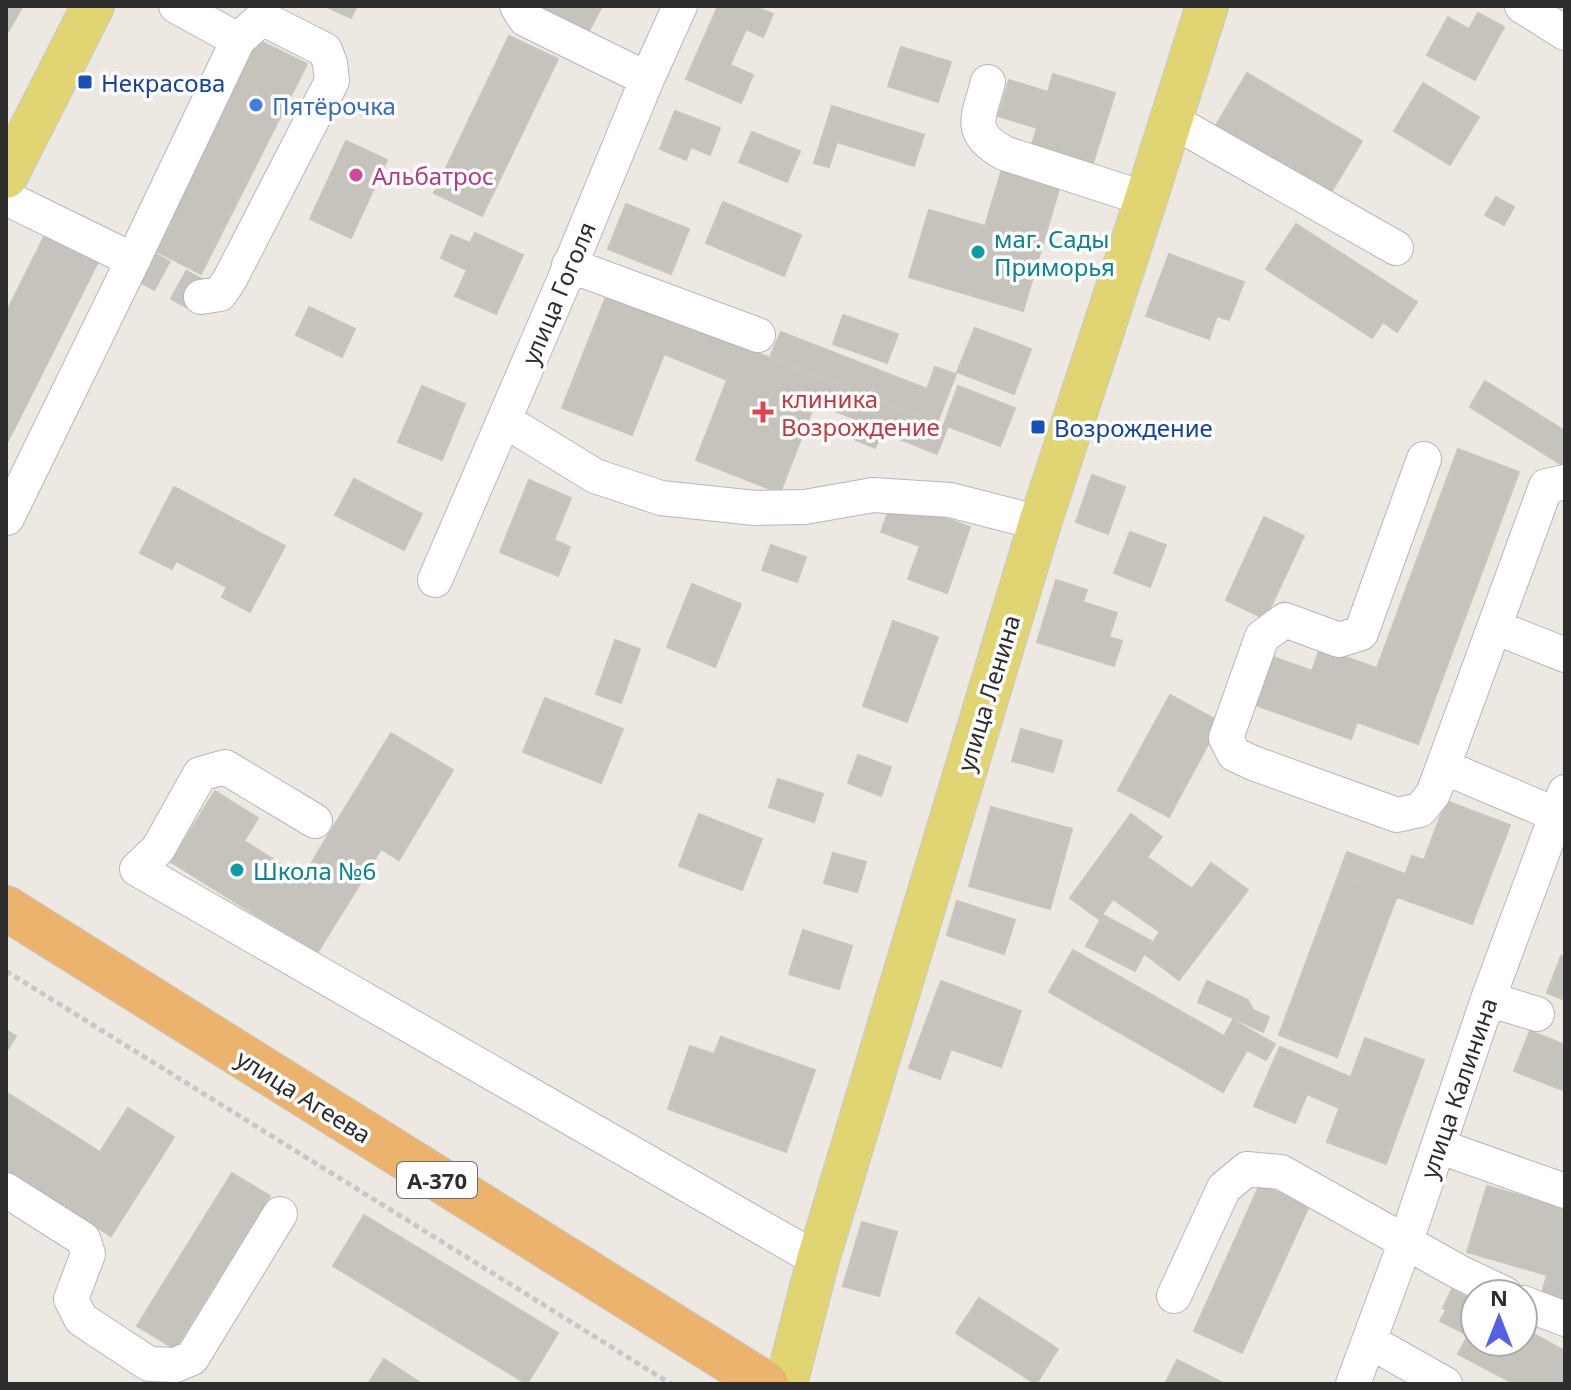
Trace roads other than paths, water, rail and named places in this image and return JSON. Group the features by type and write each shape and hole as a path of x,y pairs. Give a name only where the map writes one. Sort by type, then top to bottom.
{"highway":[{"name":"улица Агеева","path":"6,908 766,1384"}],"main road":[{"path":"6,177 93,6"},
{"name":"улица Ленина","path":"786,1384 818,1260 1040,523 1207,6"}],"street":[{"path":"176,6 256,21 325,50 332,81 230,279 220,294 201,297"},
{"path":"517,6 525,19 647,79"},
{"name":"улица Гоголя","path":"435,580 680,6"},
{"path":"1522,6 1565,33"},
{"path":"6,519 133,260 256,21"},
{"path":"988,82 978,122 980,136 990,145 1004,153 1146,199"},
{"path":"1171,120 1396,248"},
{"path":"6,198 133,260"},
{"path":"569,265 758,335"},
{"path":"504,420 595,476 661,498 755,508 805,507 873,495 950,500 1040,523"},
{"path":"1424,459 1361,633 1339,640 1285,620 1262,637 1226,738 1234,754 1253,763 1397,815 1420,810 1433,794 1546,486 1565,482"},
{"path":"1495,627 1565,655"},
{"path":"315,821 225,767 200,774 158,849 137,869 818,1260"},
{"path":"1444,767 1561,804"},
{"name":"улица Калинина","path":"1353,1384 1406,1241 1488,999 1554,855 1561,804"},
{"path":"1488,999 1537,1014"},
{"path":"1438,1146 1565,1191"},
{"path":"1174,1296 1224,1188 1247,1169 1281,1172 1472,1278"},
{"path":"6,1190 83,1239 88,1254 71,1299 81,1319 149,1364 175,1365 192,1358 280,1214"},
{"path":"1539,1310 1565,1319"},
{"path":"1369,1341 1445,1384"}],"tunnel":[{"path":"133,260 201,297"}],"place":[{"name":"Некрасова","path":"85,82"},
{"name":"Пятёрочка","path":"256,105"},
{"name":"Альбатрос","path":"356,175"},
{"name":"маг. Сады Приморья","path":"978,252"},
{"name":"клиника Возрождение","path":"763,412"},
{"name":"Возрождение","path":"1038,427"},
{"name":"Школа №6","path":"237,870"}]}
